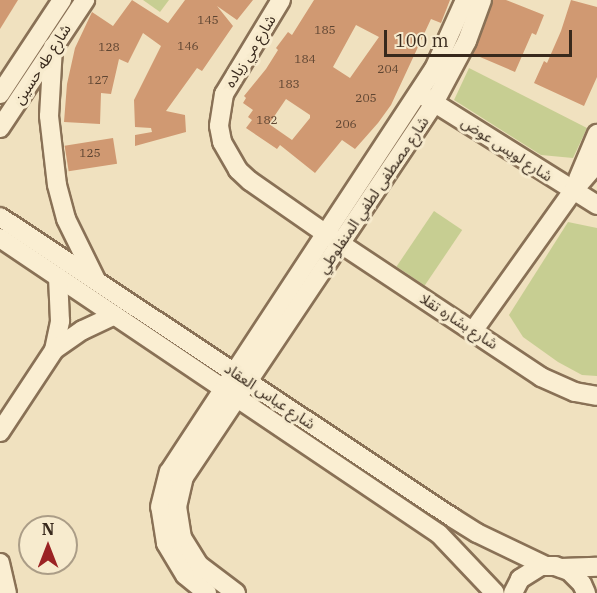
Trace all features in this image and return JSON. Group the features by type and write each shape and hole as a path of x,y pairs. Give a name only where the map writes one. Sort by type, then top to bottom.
{"street":[{"name":"شارع طه حسين","path":"0,94 6,72 62,0"},
{"name":"شارع طه حسين","path":"0,128 85,0"},
{"name":"شارع مي زياده","path":"281,0 224,94 220,109 222,142 238,170 250,181 333,238"},
{"name":"شارع مصطفى لطفي المنفلوطي","path":"230,393 333,238 448,41 465,0"},
{"name":"شارع مصطفى لطفي المنفلوطي","path":"333,238 434,103 467,41 482,0"},
{"path":"53,47 49,116 57,185 66,219 97,281"},
{"name":"شارع لويس عوض","path":"418,93 597,205"},
{"path":"573,191 597,134"},
{"path":"473,331 573,191 597,164"},
{"name":"شارع عباس العقاد","path":"0,217 477,533 553,567"},
{"name":"شارع عباس العقاد","path":"0,238 439,534 495,593"},
{"name":"شارع بشاره تقلا","path":"333,238 541,376 575,392 597,396"},
{"path":"0,432 54,350 60,321 58,278"},
{"path":"54,350 83,330 115,315"},
{"path":"207,593 185,575 174,560 166,543 160,507 169,472 230,393"},
{"path":"230,393 184,477 177,507 182,538 189,552 210,575 236,593"},
{"path":"0,563 7,593"},
{"path":"513,593 520,579 530,571 553,567 597,567"},
{"path":"553,567 576,577 586,593"}],"green space":[{"path":"143,0 169,0 160,12"},
{"path":"469,68 587,128 573,158 541,155 454,100"},
{"path":"434,211 462,230 425,286 397,267"},
{"path":"568,222 597,228 597,376 582,375 558,362 523,337 509,315"}],"building":[{"path":"0,0 18,0 0,29"},
{"path":"132,0 168,23 185,0 253,0 237,20 217,6 233,26 202,71 197,68 166,111 185,115 186,132 135,146 135,135 152,132 151,128 135,127 134,100 161,46 143,33 128,63 119,59 111,94 101,93 100,124 64,122 67,84 75,48 92,12 113,26"},
{"path":"314,0 450,0 441,23 431,19 391,105 378,123 355,149 342,140 315,173 280,145 277,149 246,128 252,120 248,117 253,110 243,103 246,98 244,96 266,69 278,50 276,48 288,32 292,35","holes":["356,25 379,37 350,78 333,67","286,99 310,115 292,140 269,124"]},
{"path":"493,0 506,0 544,15 536,35 532,33 515,72 473,54"},
{"path":"571,0 597,7 597,77 584,106 534,83 544,61 547,63"},
{"path":"113,138 117,164 69,171 65,146"}]}
